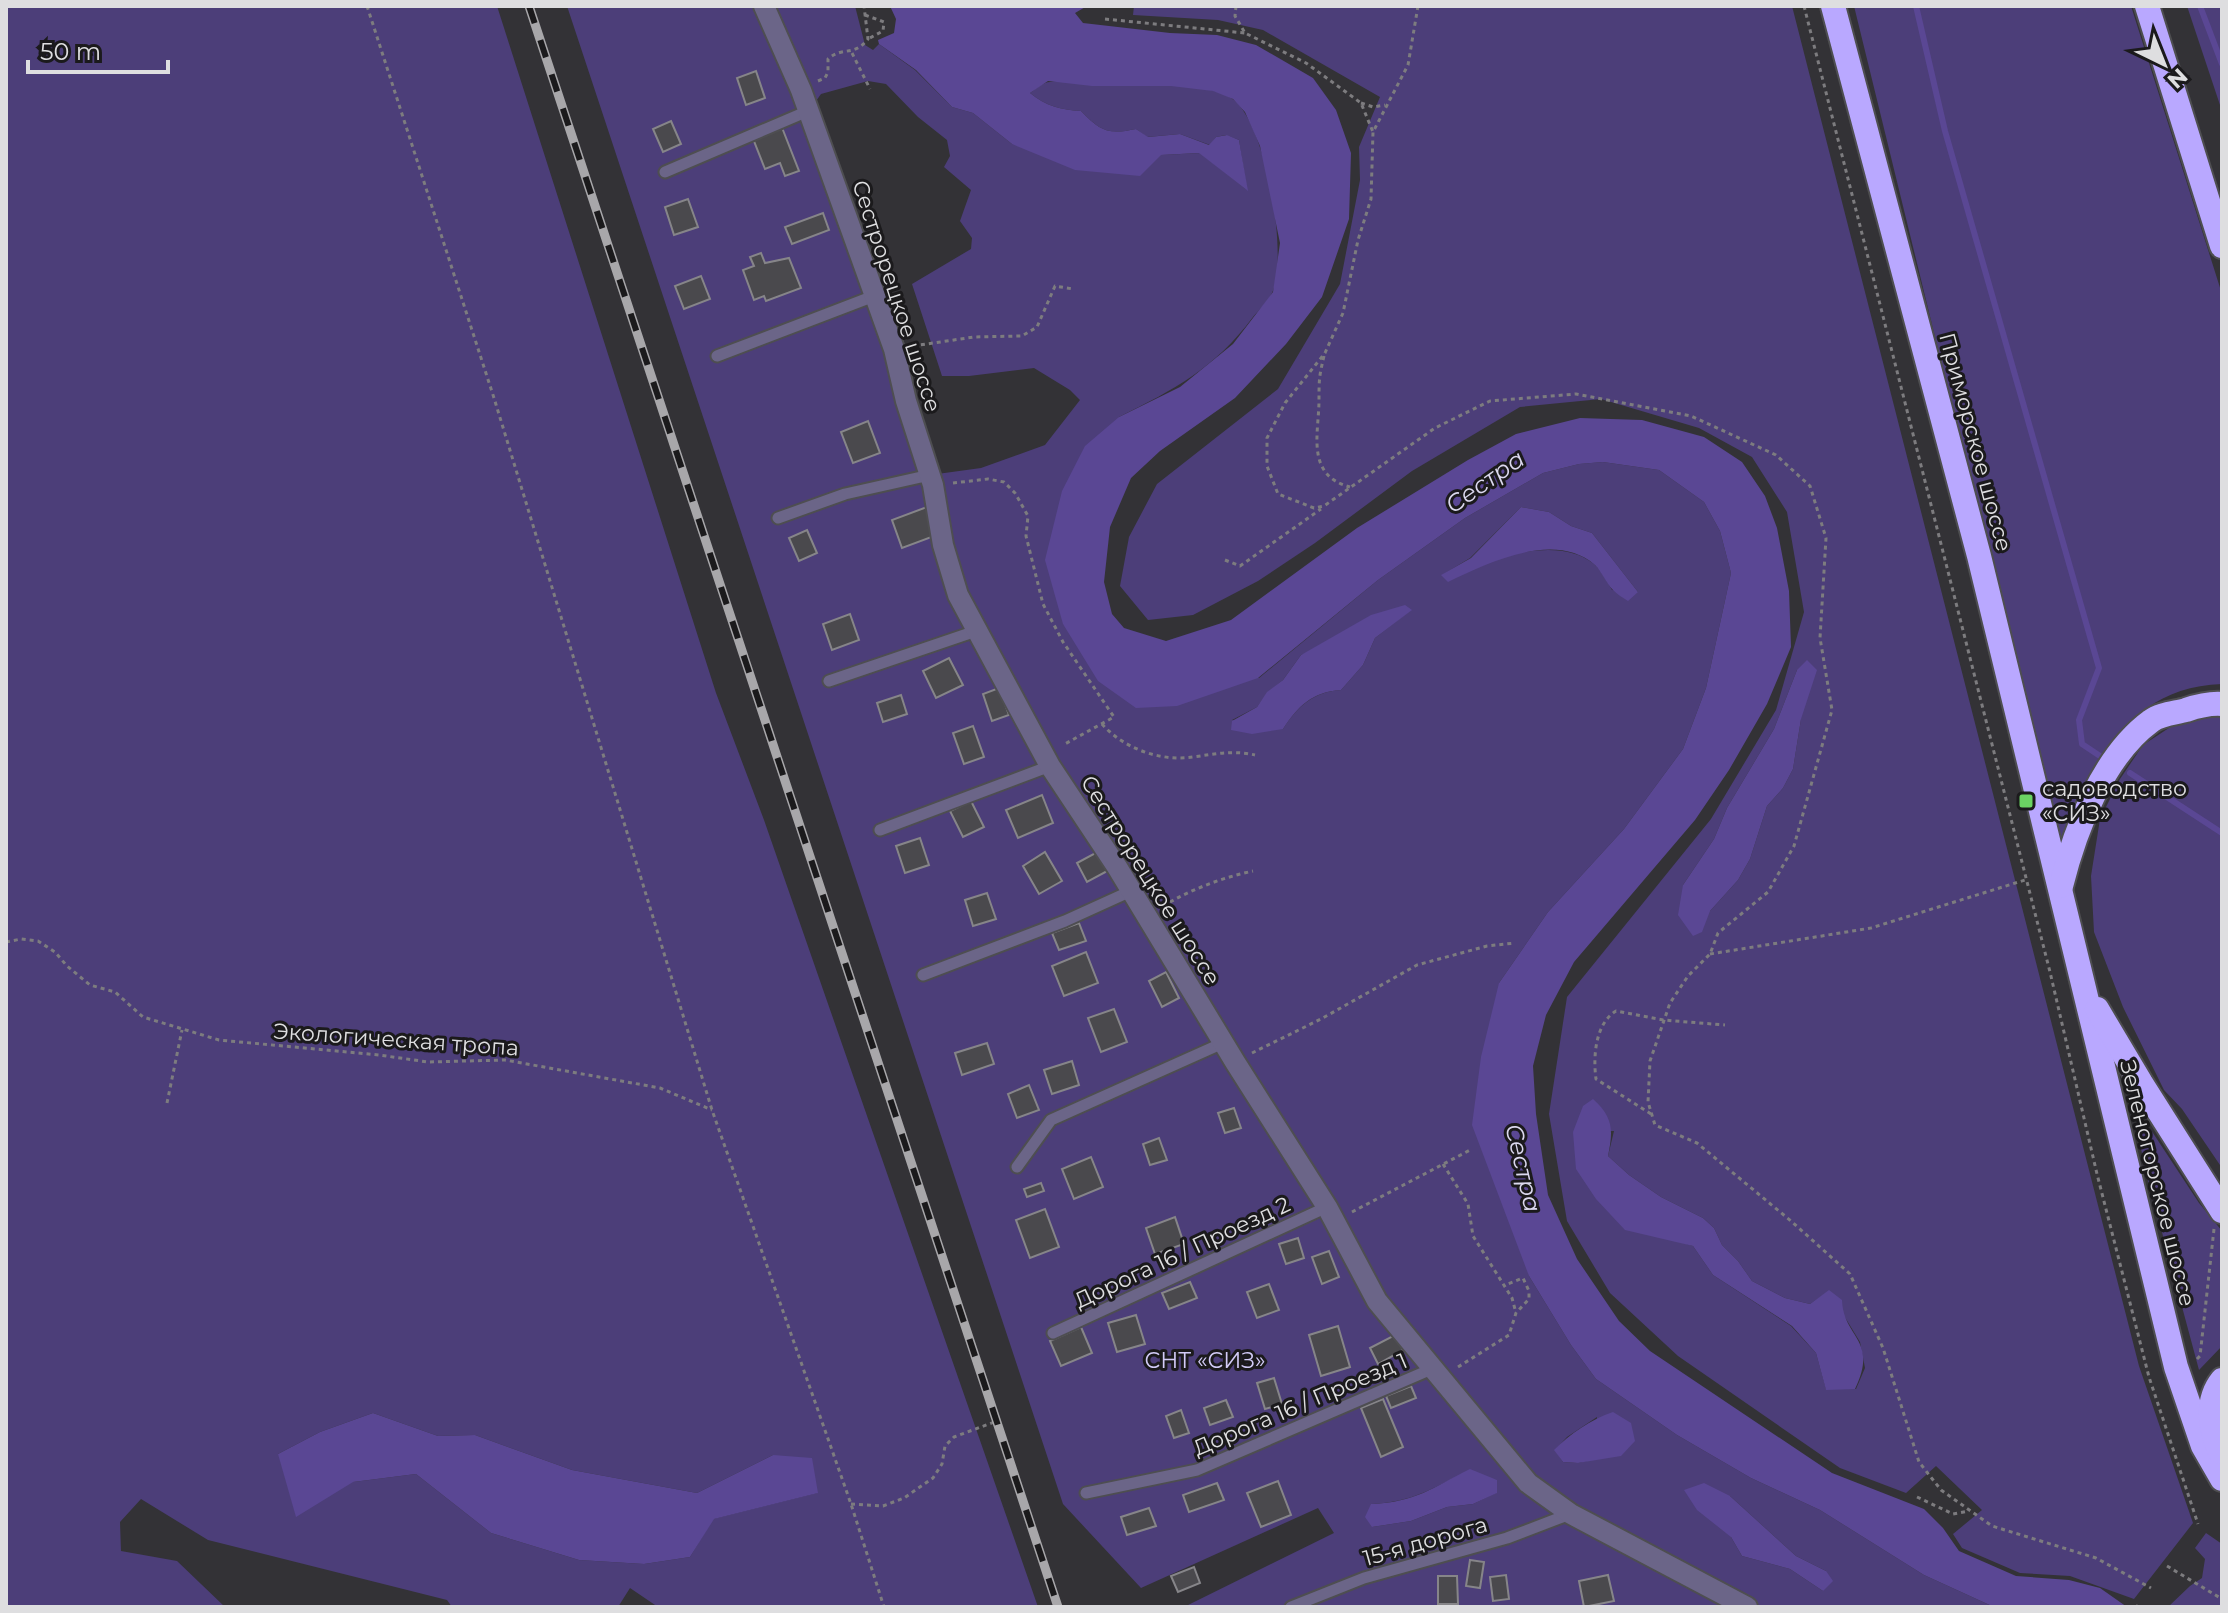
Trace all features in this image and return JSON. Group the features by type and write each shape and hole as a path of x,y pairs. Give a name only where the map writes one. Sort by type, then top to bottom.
{"highway":[{"name":"Приморское шоссе","path":"1833,6 1979,556 2059,893"},
{"path":"2147,6 2222,246"},
{"path":"2059,893 2068,857 2100,784 2124,746 2153,719 2211,703 2222,704"},
{"name":"Зеленогорское шоссе","path":"2059,893 2176,1367 2203,1446 2222,1479"},
{"path":"2084,986 2216,1216"},
{"path":"2222,1380 2210,1409 2215,1441 2222,1458"}],"street":[{"name":"Сестрорецкое шоссе","path":"764,6 801,90 894,349 906,401 932,480 943,545 958,595 1047,761 1331,1214 1377,1301 1528,1483 1571,1514 1747,1607"}],"lane":[{"path":"665,172 808,111"},
{"path":"717,356 874,296"},
{"path":"778,518 845,494 932,480"},
{"path":"829,681 976,631"},
{"path":"880,830 1047,761"},
{"path":"923,975 1065,921 1131,891"},
{"path":"1017,1167 1051,1120 1223,1043"},
{"name":"Дорога 16 / Проезд 2","path":"1053,1333 1331,1214"},
{"name":"Дорога 16 / Проезд 1","path":"1086,1493 1197,1470 1437,1372"},
{"name":"15-я дорога","path":"1291,1607 1364,1578 1507,1538 1571,1514"}],"path":[{"path":"367,6 494,398 712,1110 851,1504 884,1607"},
{"path":"864,6 868,39"},
{"path":"1236,6 1235,16 1245,33"},
{"path":"1373,132 1408,65 1418,6"},
{"path":"1804,6 2050,972 2149,1377 2198,1524"},
{"path":"801,90 825,78 828,59 832,55 861,48 868,39 883,31 884,22 865,15"},
{"path":"1105,19 1245,33 1306,63 1361,103 1373,107 1387,105"},
{"path":"852,52 870,89"},
{"path":"1352,487 1339,484 1318,458 1317,383 1325,353 1343,313 1358,240 1371,199 1373,132 1361,103"},
{"path":"894,349 974,337 1022,336 1037,327 1055,286 1073,289"},
{"path":"1324,506 1314,508 1278,494 1267,466 1267,438 1285,403 1325,353"},
{"path":"1225,560 1240,566 1435,428 1490,401 1576,394 1691,416 1776,455 1810,486 1826,538 1820,638 1832,710 1794,846 1768,892 1718,933 1710,954 1688,976 1670,1003 1650,1061 1648,1088 1655,1125 1697,1143 1850,1274 1883,1348 1919,1462 1941,1490 1992,1526 2096,1558 2151,1588"},
{"path":"932,480 988,479 1004,482 1015,493 1028,516 1026,536 1043,604 1063,642 1114,717 1047,761"},
{"path":"1102,724 1114,738 1140,751 1191,758 1235,751 1255,755"},
{"path":"1146,916 1189,891 1253,871"},
{"path":"1710,954 1871,928 2025,880"},
{"name":"Экологическая тропа","path":"6,942 21,939 38,941 55,952 90,985 115,992 143,1017 219,1040 428,1062 505,1060 660,1088 712,1110"},
{"path":"1235,1062 1333,1013 1417,965 1487,946 1515,943"},
{"path":"1652,1115 1596,1079 1592,1055 1607,1016 1616,1011 1663,1020 1725,1025"},
{"path":"167,1103 182,1030"},
{"path":"1331,1214 1472,1149"},
{"path":"1443,1164 1468,1204 1473,1236 1505,1285 1516,1313"},
{"path":"2192,1362 2200,1356 2216,1216"},
{"path":"1437,1372 1509,1335 1516,1313 1529,1299 1529,1291 1523,1278 1505,1285"},
{"path":"851,1504 883,1506 904,1498 933,1478 942,1464 945,1446 954,1437 997,1421"},
{"path":"1917,1497 1953,1514 1969,1511"},
{"path":"2167,1566 2222,1599"}],"green space":[{"path":"6,6 497,6 716,693 764,820 1038,1607 658,1607 630,1588 618,1607 452,1607 447,1600 208,1540 141,1499 120,1522 121,1551 177,1561 225,1607 6,1607","holes":["373,1413 438,1436 475,1435 572,1470 697,1493 773,1455 817,1493 713,1519 690,1557 644,1564 579,1560 491,1533 416,1474 353,1482 278,1454 320,1432"]},
{"name":"СНТ «СИЗ»","path":"567,6 855,6 865,45 873,50 879,44 915,70 952,107 973,113 1012,144 1161,155 1200,153 1247,190 1239,140 1226,135 1216,137 1210,145 1180,134 1147,137 1136,129 1118,132 1105,130 1081,111 1054,106 1030,93 1045,83 1058,82 1191,87 1231,98 1244,111 1264,160 1276,221 1277,275 1272,293 1238,335 1208,364 1176,387 1119,417 1063,624 1259,678 1378,580 1465,518 1543,473 1603,462 1659,470 1704,502 1720,531 1731,573 1706,688 1683,749 1624,829 1548,912 1499,983 1529,1276 1571,1345 1596,1379 1677,1435 1751,1478 1820,1510 1924,1575 1994,1607 1184,1607 1334,1533 1318,1508 1141,1588 1063,1504","holes":["868,81 886,84 918,117 947,140 950,156 944,167 971,190 960,221 972,238 971,249 912,284 942,376 1034,368 1070,390 1080,400 1045,445 981,468 930,475 809,111 821,94","1521,507 1549,512 1571,526 1592,533 1638,592 1612,590 1594,564 1578,555 1559,551 1519,553 1442,575 1470,558","1411,610 1375,638 1363,665 1341,690 1314,697 1294,713 1283,729 1232,720 1257,707 1268,692 1283,680 1301,655","1597,1417 1596,1459 1563,1462 1555,1450 1567,1437","1453,1478 1497,1480 1496,1493 1473,1504 1447,1507 1411,1521 1372,1527 1372,1504 1405,1499","1730,1496 1796,1556 1826,1571 1823,1591 1790,1569 1742,1556 1731,1537"]},
{"path":"1134,6 1792,6 2139,1366 2193,1523 2134,1599 2070,1576 2020,1573 1962,1548 1953,1534 1982,1510 1936,1466 1906,1493 1840,1468 1678,1356 1610,1293 1567,1221 1549,1114 1567,997 1711,819 1776,710 1804,612 1787,512 1752,457 1699,428 1601,399 1520,407 1412,471 1258,581 1193,615 1148,620 1120,586 1129,537 1157,484 1278,389 1340,284 1360,180 1359,147 1380,97 1263,30 1218,20 1133,15","holes":["1797,670 1801,719 1793,769 1783,788 1767,806 1750,859 1738,880 1710,911 1683,885 1714,839 1727,808 1774,729","1614,1131 1608,1156 1661,1197 1703,1218 1714,1228 1722,1245 1752,1281 1785,1298 1810,1304 1829,1291 1860,1342 1865,1368 1856,1389 1826,1389 1816,1353 1791,1326 1713,1275 1693,1246 1670,1239 1573,1132"]},
{"path":"1854,6 2131,6 2222,294 2222,684 2189,689 2161,699 2137,716 2117,736 2100,760 2059,843"},
{"path":"2187,6 2222,6 2222,111"},
{"path":"2222,712 2222,1168 2182,1109 2164,1090 2123,1007 2094,932 2091,876 2100,819 2120,779 2143,745 2175,724"},
{"path":"2140,1123 2151,1130 2199,1203 2222,1231 2222,1346 2199,1370 2145,1169 2137,1128"},
{"path":"2206,1533 2222,1544 2222,1607 2168,1607 2202,1578 2205,1559 2195,1548"}],"water":[{"name":"Сестра","path":"890,6 1087,6 1075,13 1083,23 1217,35 1256,45 1313,78 1336,110 1351,153 1349,219 1322,297 1286,344 1235,398 1160,451 1131,478 1110,527 1104,582 1112,614 1124,628 1166,641 1231,620 1357,528 1516,434 1580,418 1642,420 1704,437 1742,462 1765,496 1777,528 1789,591 1791,647 1767,704 1729,770 1695,820 1574,962 1546,1015 1533,1066 1536,1114 1548,1195 1577,1259 1619,1321 1650,1351 1832,1473 1924,1509 1943,1528 1959,1551 2016,1576 2069,1580 2100,1588 2127,1607 1994,1607 1924,1575 1820,1510 1751,1478 1677,1435 1596,1379 1571,1345 1529,1276 1472,1125 1481,1057 1499,983 1548,912 1624,829 1683,749 1706,688 1731,573 1720,531 1704,502 1659,470 1603,462 1543,473 1465,518 1378,580 1258,678 1177,706 1136,708 1098,681 1063,624 1045,560 1062,491 1085,446 1119,417 1180,387 1233,344 1273,292 1280,243 1260,146 1245,112 1233,99 1213,91 1171,86 1092,86 1048,81 1030,93 1054,106 1081,111 1105,130 1118,132 1136,129 1148,137 1180,134 1209,145 1216,137 1227,135 1239,140 1248,191 1199,153 1161,155 1140,176 1075,170 1012,144 973,113 952,107 916,70 879,44 878,40 894,33 896,19"},
{"path":"1521,507 1549,512 1571,526 1592,533 1638,592 1628,601 1613,590 1595,565 1579,555 1561,550 1521,553 1448,582 1441,575 1471,558"},
{"path":"1405,605 1412,610 1375,638 1363,665 1341,690 1314,697 1294,713 1283,729 1252,734 1231,730 1232,721 1257,707 1267,692 1283,680 1301,655 1371,615"},
{"path":"1807,660 1817,670 1801,719 1793,769 1783,788 1767,806 1750,859 1738,880 1710,911 1702,932 1693,936 1678,915 1683,885 1714,839 1727,808 1774,729 1797,670"},
{"path":"1593,1099 1605,1112 1610,1125 1608,1156 1661,1197 1703,1218 1714,1228 1722,1245 1752,1281 1785,1298 1810,1304 1829,1290 1842,1300 1848,1323 1862,1349 1861,1372 1855,1389 1826,1390 1816,1353 1792,1326 1713,1275 1693,1246 1625,1230 1596,1199 1576,1169 1573,1132 1583,1106"},
{"path":"1613,1412 1631,1423 1635,1441 1621,1456 1578,1463 1563,1462 1554,1450 1581,1428"},
{"path":"373,1413 438,1436 475,1435 572,1470 697,1493 773,1455 812,1458 818,1493 714,1519 690,1557 644,1564 579,1560 491,1533 416,1474 353,1482 296,1517 278,1454 320,1432"},
{"path":"1470,1469 1497,1480 1497,1493 1473,1504 1447,1507 1411,1521 1372,1527 1365,1517 1371,1504 1412,1497"},
{"path":"1704,1483 1730,1496 1796,1556 1826,1571 1833,1581 1823,1591 1790,1569 1742,1556 1731,1537 1697,1510 1684,1490"}],"building":[{"path":"756,71 765,98 746,105 737,78"},
{"path":"671,121 681,144 663,152 653,129"},
{"path":"781,125 799,171 785,176 780,163 765,169 752,136"},
{"path":"688,199 698,227 674,235 665,207"},
{"path":"823,213 829,230 792,244 785,227"},
{"path":"761,253 765,263 789,258 801,288 766,301 764,296 754,300 743,270 754,266 750,257"},
{"path":"701,276 710,299 684,309 675,286"},
{"path":"868,421 880,453 853,463 841,432"},
{"path":"927,507 937,535 902,548 892,520"},
{"path":"807,530 817,553 799,561 789,538"},
{"path":"850,614 859,640 832,650 823,624"},
{"path":"949,658 963,685 936,698 923,671"},
{"path":"999,688 1009,715 992,721 983,694"},
{"path":"901,695 907,714 883,722 877,703"},
{"path":"973,726 984,757 964,764 953,733"},
{"path":"1042,795 1053,823 1018,838 1006,810"},
{"path":"971,801 984,827 963,837 950,811"},
{"path":"920,838 929,865 905,873 896,846"},
{"path":"1101,850 1111,869 1087,882 1077,863"},
{"path":"1045,852 1062,881 1039,894 1023,866"},
{"path":"987,893 996,919 973,926 965,900"},
{"path":"1079,923 1086,941 1059,950 1052,933"},
{"path":"1086,952 1098,983 1064,996 1052,966"},
{"path":"1166,972 1179,998 1162,1007 1149,981"},
{"path":"1114,1009 1127,1042 1101,1052 1088,1018"},
{"path":"987,1043 994,1064 962,1075 955,1053"},
{"path":"1072,1061 1079,1085 1052,1094 1044,1070"},
{"path":"1029,1085 1039,1110 1017,1118 1008,1094"},
{"path":"1234,1108 1241,1128 1225,1133 1218,1113"},
{"path":"1159,1138 1167,1160 1150,1165 1143,1144"},
{"path":"1091,1157 1103,1187 1074,1199 1062,1169"},
{"path":"1041,1183 1044,1191 1027,1197 1024,1189"},
{"path":"1045,1209 1059,1247 1030,1258 1016,1220"},
{"path":"1175,1217 1184,1244 1155,1254 1146,1228"},
{"path":"1298,1238 1304,1258 1286,1264 1279,1244"},
{"path":"1329,1251 1339,1277 1322,1284 1312,1257"},
{"path":"1190,1282 1197,1298 1169,1309 1162,1293"},
{"path":"1269,1284 1279,1310 1257,1318 1247,1292"},
{"path":"1136,1315 1145,1344 1117,1352 1108,1323"},
{"path":"1338,1326 1350,1367 1321,1376 1309,1335"},
{"path":"1081,1327 1092,1353 1061,1366 1050,1341"},
{"path":"1395,1335 1403,1350 1378,1364 1370,1348"},
{"path":"1274,1378 1282,1404 1265,1409 1257,1383"},
{"path":"1411,1386 1416,1398 1391,1408 1386,1396"},
{"path":"1383,1399 1403,1447 1381,1457 1361,1408"},
{"path":"1226,1400 1233,1417 1210,1425 1204,1408"},
{"path":"1181,1410 1189,1433 1174,1438 1166,1416"},
{"path":"1278,1481 1291,1515 1261,1527 1247,1493"},
{"path":"1217,1483 1224,1500 1189,1512 1183,1495"},
{"path":"1149,1508 1156,1526 1127,1535 1121,1517"},
{"path":"1470,1560 1484,1562 1480,1588 1466,1586"},
{"path":"1194,1567 1200,1583 1178,1592 1171,1576"},
{"path":"1506,1575 1509,1599 1493,1601 1490,1577"},
{"path":"1608,1575 1614,1601 1584,1607 1579,1581"},
{"path":"1438,1576 1457,1576 1458,1604 1438,1604"}],"waterway":[{"path":"1916,6 1945,131 2099,668 2079,720 2082,744 2100,756"},
{"path":"2200,6 2222,64"},
{"path":"2130,773 2222,833"}],"railway":[{"path":"529,6 1058,1607"}],"place":[{"name":"садоводство «СИЗ»","path":"2026,801"}]}
